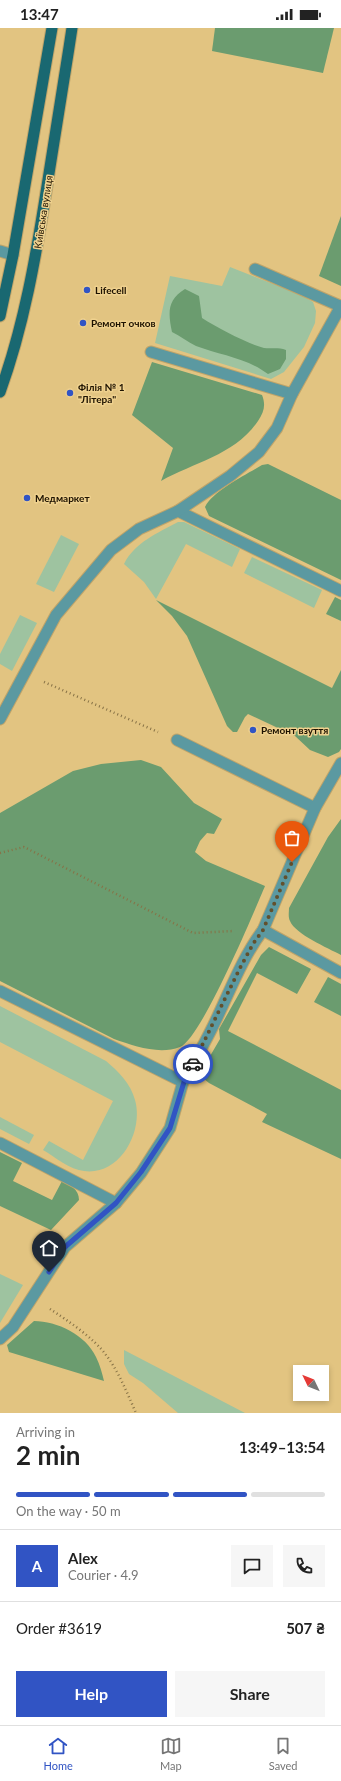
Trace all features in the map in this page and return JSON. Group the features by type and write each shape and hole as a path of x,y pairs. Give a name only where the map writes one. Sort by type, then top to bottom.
{"main road":[{"path":"0,316 13,255 52,28"},
{"name":"Київська вулиця","path":"0,392 23,318 36,256 72,28"}],"lane":[{"path":"0,252 13,255"},
{"path":"0,719 56,615 111,550 139,529 178,511 230,476 259,452 277,428 292,394 341,306 255,270"},
{"path":"152,352 292,394"},
{"path":"178,511 341,590"},
{"path":"177,740 315,808"},
{"path":"0,1339 13,1327 65,1247 116,1203 141,1172 170,1128 184,1082 243,962 263,930 315,808 341,763"},
{"path":"263,930 341,972"},
{"path":"0,991 184,1082"},
{"path":"0,1143 116,1203"}],"path":[{"path":"24,674 177,740"},
{"path":"0,853 24,847 192,933 263,930"},
{"path":"33,1298 83,1333 105,1353 115,1368 136,1413"}],"green space":[{"path":"215,28 334,28 323,73 212,51"},
{"path":"341,216 341,286 319,276"},
{"path":"230,267 299,294 313,302 316,311 315,323 304,347 284,372 271,379 155,343 170,276 222,286"},
{"path":"185,289 199,296 202,318 249,343 264,348 278,348 286,350 286,359 280,369 268,374 242,360 196,346 172,332 170,308 175,298"},
{"path":"152,362 262,395 264,408 262,415 249,433 226,450 161,481 173,448 132,415"},
{"path":"268,464 341,500 341,580 209,516 205,507 215,495 239,478 262,465"},
{"path":"178,522 184,522 240,549 232,567 186,544 156,599 144,582 124,564 134,550 141,544 155,534"},
{"path":"61,535 79,544 54,592 36,584"},
{"path":"252,557 322,590 314,608 244,573"},
{"path":"335,597 341,600 341,621 326,614"},
{"path":"156,600 332,688 341,670 341,749 339,752 328,757 310,750 295,736 248,714 237,732 233,732 227,726 187,636 172,616"},
{"path":"20,615 37,623 12,671 0,664 0,654"},
{"path":"141,760 161,767 194,803 222,819 214,834 207,833 200,841 195,852 206,861 265,886 226,973 201,1022 189,1039 180,1047 164,1050 147,1049 114,1039 0,981 0,813 73,771 101,764"},
{"path":"341,819 341,955 298,931 290,921 289,908 328,837"},
{"path":"269,947 311,969 297,994 257,973 228,1031 341,1090 341,1159 262,1122 267,1114 209,1083 199,1075 220,1039 219,1029 261,955"},
{"path":"328,977 341,984 341,1016 314,1002"},
{"path":"0,1006 106,1061 127,1083 135,1100 137,1112 136,1125 126,1149 118,1159 97,1171 84,1171 68,1166 43,1150 49,1141 83,1160 113,1101 0,1042"},
{"path":"0,1117 34,1135 29,1144 0,1129"},
{"path":"0,1152 22,1163 13,1181 52,1200 62,1181 76,1190 79,1200 51,1230 0,1206"},
{"path":"0,1274 23,1285 0,1323"},
{"path":"34,1321 61,1327 78,1336 85,1342 96,1357 104,1381 9,1352 7,1345"},
{"path":"124,1350 245,1413 178,1413 143,1383 129,1374 124,1364"}],"way so far":[{"path":"193,1064 240,968 253,944 263,930 292,862"}],"place":[{"name":"Lifecell","path":"87,290"},
{"name":"Ремонт очков","path":"83,323"},
{"name":"Філія № 1 \"Літера\"","path":"70,393"},
{"name":"Медмаркет","path":"27,498"},
{"name":"Ремонт взуття","path":"253,730"}],"route":[{"path":"49,1272 65,1247 116,1203 141,1172 170,1128 184,1082 193,1064"}]}
